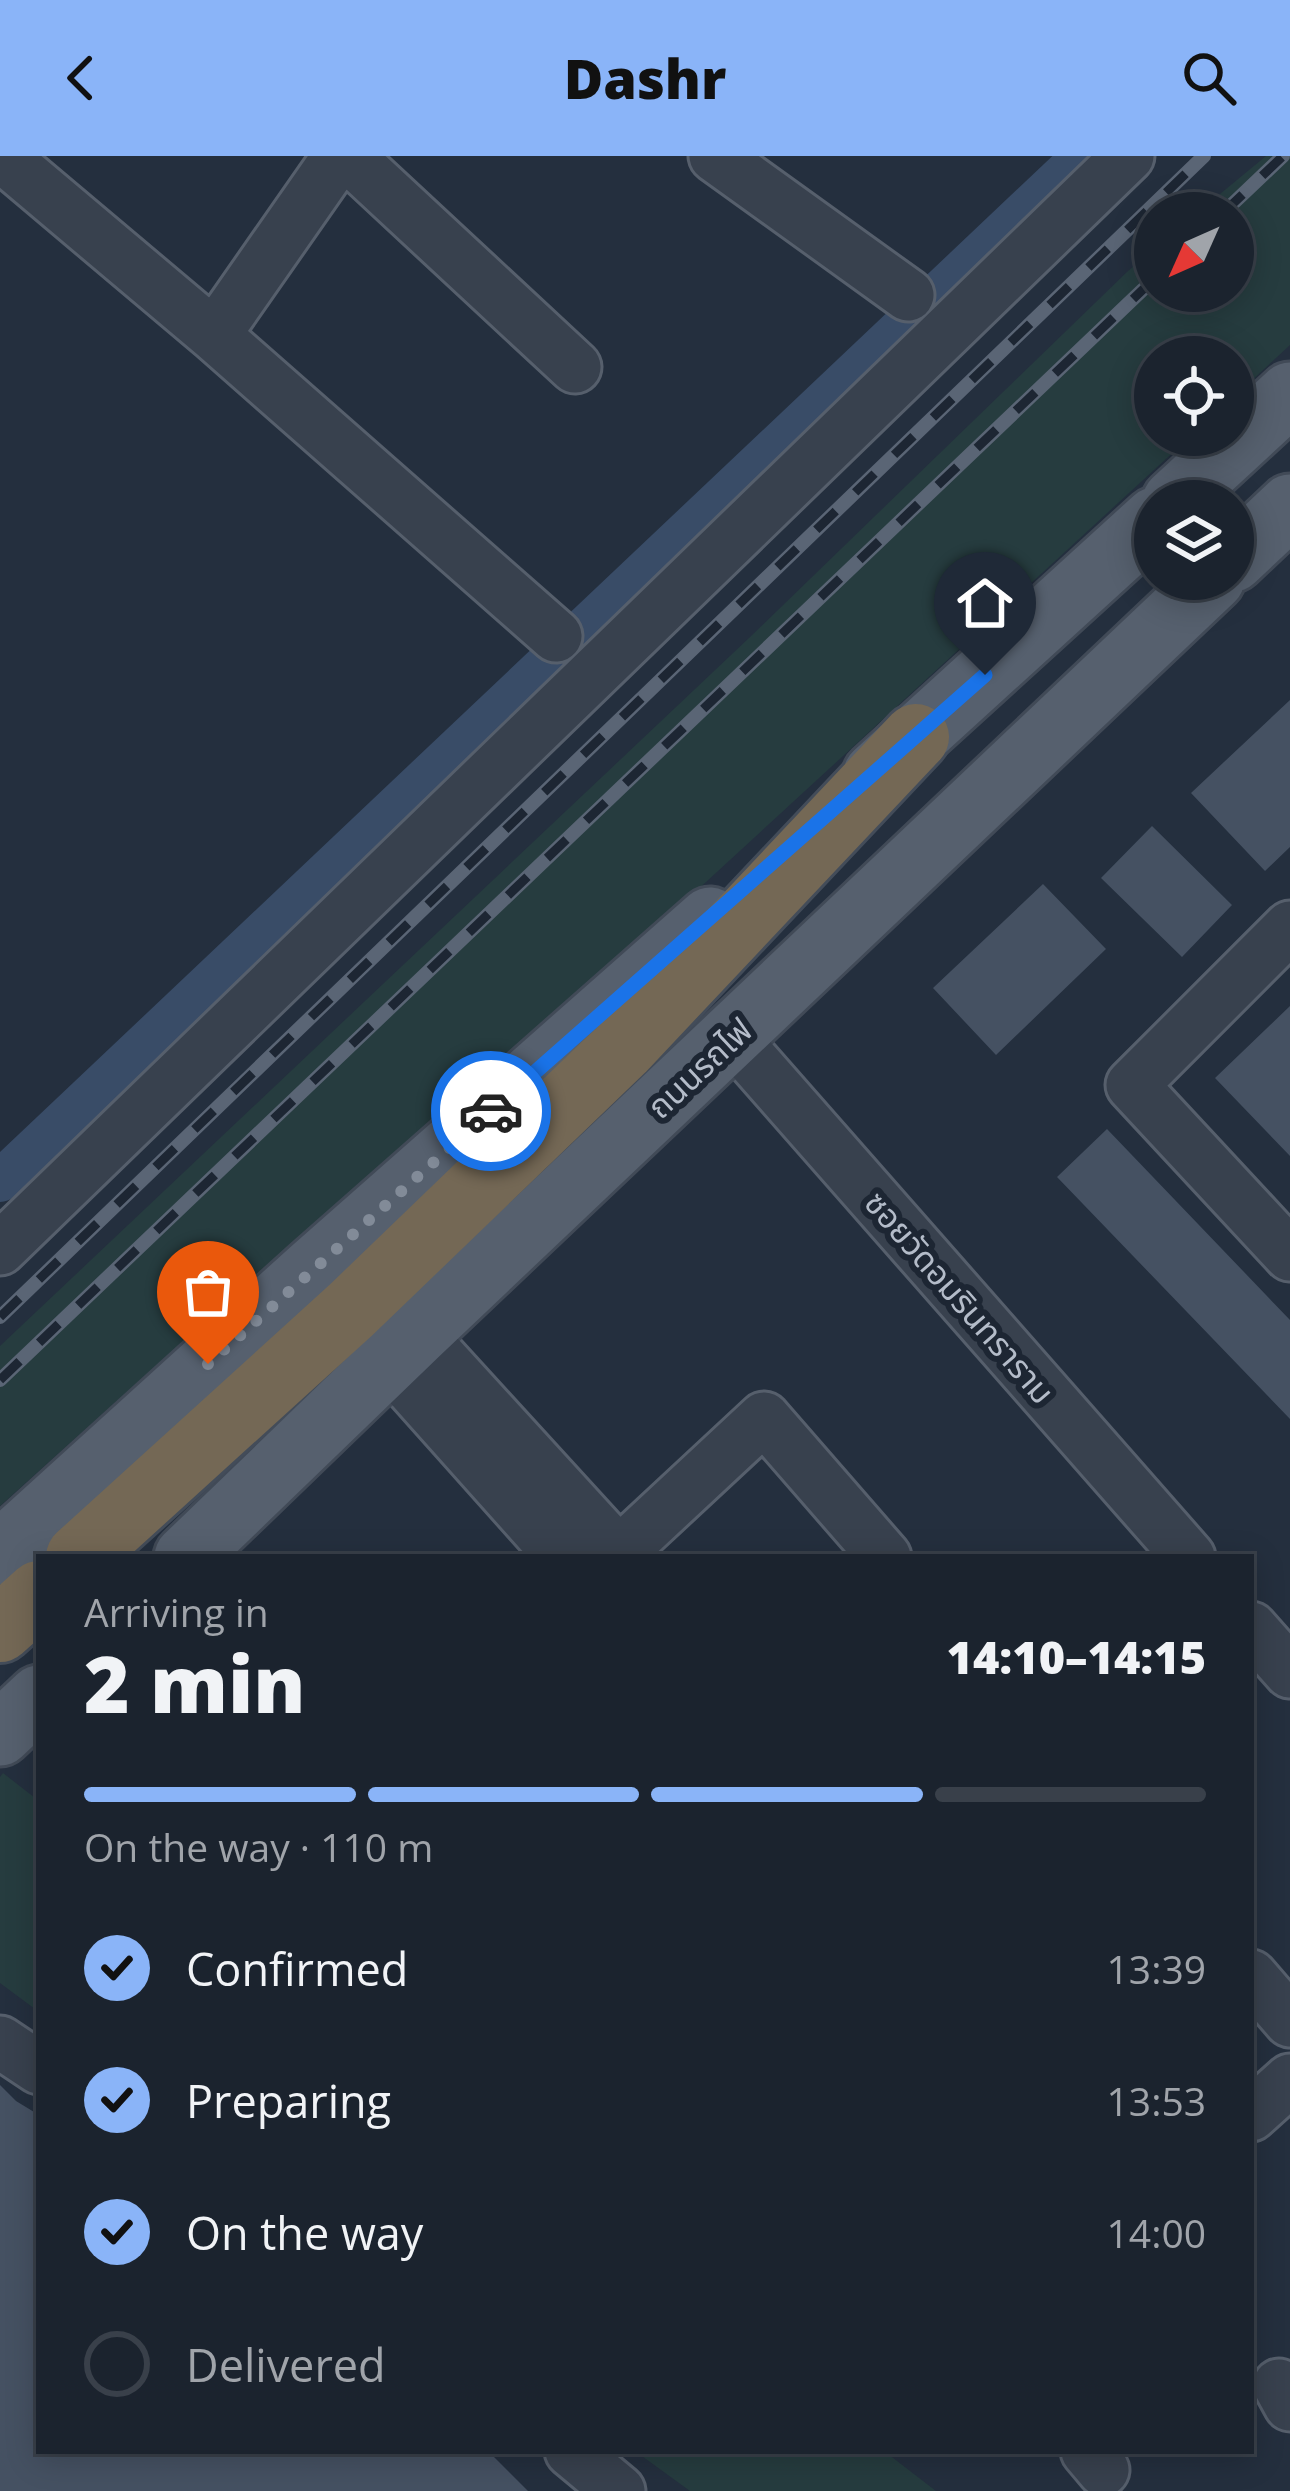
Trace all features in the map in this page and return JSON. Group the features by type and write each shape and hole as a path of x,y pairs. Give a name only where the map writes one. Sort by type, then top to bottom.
{"highway":[{"path":"83,1554 351,1310 622,1049 916,737"},
{"path":"0,1629 36,1597"}],"main road":[{"path":"1254,428 1290,394"},
{"path":"1197,480 1224,456"},
{"path":"1254,540 1290,506"},
{"path":"0,1553 1134,537"},
{"name":"ถนนรถไฟ","path":"188,1554 1192,600"},
{"path":"0,1734 36,1700"}],"street":[{"path":"214,335 344,156 575,367"},
{"path":"715,156 908,295"},
{"path":"0,1249 1128,156"},
{"path":"14,172 214,335 556,636"},
{"path":"1254,438 1290,419"},
{"path":"1290,927 1132,1085 1290,1255"},
{"name":"ซอยวัดอมรินทราราม","path":"732,1037 1186,1554"},
{"path":"403,1348 616,1554"},
{"path":"403,1348 560,1554"},
{"path":"618,1554 764,1418 882,1554"},
{"path":"1254,1631 1290,1672"},
{"path":"1254,1979 1290,2021"},
{"path":"0,2042 36,2066"},
{"path":"1254,2112 1290,2080"},
{"path":"575,2454 620,2491"}],"green space":[{"path":"1266,156 1290,156 1290,345 1254,378 1254,336 1134,336 1134,456 1169,456 1143,480 1134,480 1134,488 681,905 0,1506 0,1346 749,638 1134,266 1134,312 1254,312 1254,192 1222,192"},
{"path":"3,1773 36,1799 36,2010 0,1983"},
{"path":"639,2454 888,2454 936,2491 690,2491"}],"building":[{"path":"1290,700 1290,847 1265,871 1191,793"},
{"path":"1152,826 1232,905 1182,957 1101,878"},
{"path":"1043,884 1106,949 996,1055 933,988"},
{"path":"1290,1006 1290,1156 1215,1078"},
{"path":"1107,1129 1290,1320 1290,1419 1057,1177"},
{"path":"0,2085 36,2113 36,2454 491,2454 528,2491 0,2491"}],"waterway":[{"path":"0,1181 1083,156"}],"railway":[{"path":"0,1317 1204,156"},
{"path":"1245,192 1283,156"},
{"path":"0,1380 1134,298"}],"way so far":[{"path":"208,1364 491,1111"}],"route":[{"path":"491,1111 985,675"}]}
